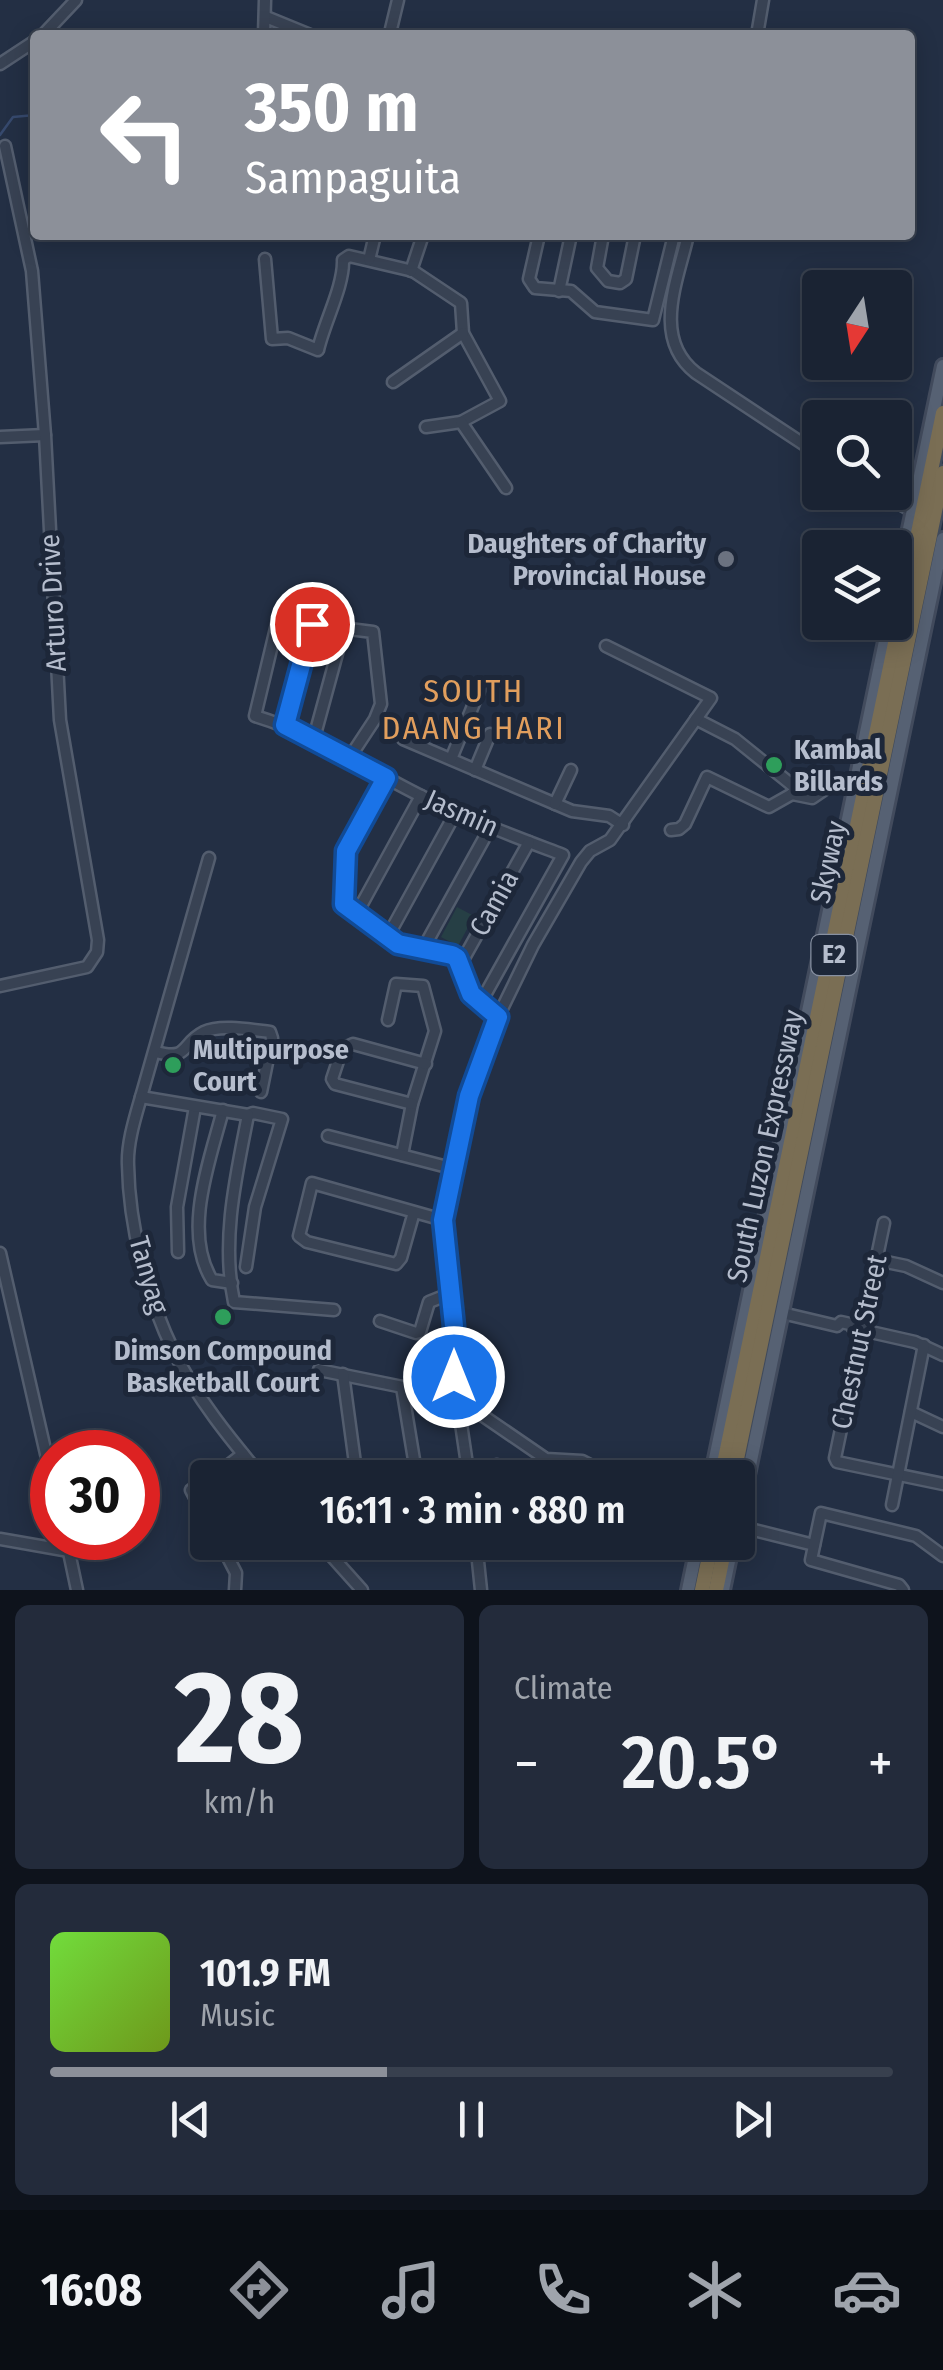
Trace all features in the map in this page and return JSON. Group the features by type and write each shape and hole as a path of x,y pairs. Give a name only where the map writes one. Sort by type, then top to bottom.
{"highway":[{"name":"South Luzon Expressway","path":"731,1460 943,413"},
{"name":"Skyway","path":"731,1460 943,432"},
{"name":"Skyway","path":"731,1460 943,473"},
{"name":"South Luzon Expressway","path":"744,1460 943,500"},
{"path":"700,1590 706,1560"},
{"path":"716,1590 722,1560"}],"main road":[{"path":"908,530 943,366"},
{"path":"751,1460 943,539"},
{"path":"715,1460 886,640"},
{"path":"688,1590 694,1560"}],"street":[{"path":"48,30 76,0"},
{"path":"265,30 266,0"},
{"path":"392,30 396,0"},
{"path":"758,30 763,0"},
{"path":"266,17 298,30"},
{"path":"0,64 30,44"},
{"name":"Arturo Drive","path":"0,986 88,967 97,952 98,940 60,720 32,271 5,146"},
{"path":"369,260 374,240"},
{"path":"411,271 421,240"},
{"path":"538,240 531,285 535,288 575,293 595,312 653,320 673,240"},
{"path":"559,291 570,240"},
{"path":"602,240 597,268 608,281 620,284 626,279 635,240"},
{"path":"687,240 669,328 681,355 696,373 802,443"},
{"path":"265,260 272,339 288,338 318,350 343,260 350,256 411,271 462,303 464,333 500,401 461,422 426,427"},
{"path":"392,382 464,333"},
{"path":"461,422 506,488"},
{"path":"0,437 45,435"},
{"name":"Jasmin","path":"312,624 278,620 255,716 314,738 421,796 563,856 481,1002"},
{"path":"285,725 312,624 373,632 382,704 350,757"},
{"path":"314,738 344,628"},
{"path":"466,1460 451,1356 454,1326 443,1220 469,1096 498,1017 532,945 581,862 590,851 610,840 711,698 606,646"},
{"path":"451,759 482,684"},
{"path":"671,830 685,824 707,777 769,807 796,788 735,739 696,720"},
{"path":"475,770 490,734"},
{"path":"403,739 554,804 581,814 609,816 622,824"},
{"path":"554,804 570,770"},
{"path":"386,778 346,851 344,904 398,944 452,955 469,991 498,1017"},
{"path":"792,794 812,798 837,781 856,782"},
{"path":"357,913 421,796"},
{"path":"388,936 456,812"},
{"path":"424,949 491,826"},
{"name":"Camia","path":"460,965 528,842"},
{"name":"Tanyag","path":"209,858 140,1100 127,1164 136,1234 173,1351 248,1460"},
{"path":"388,1020 396,984 423,986 435,1030 412,1104 402,1155"},
{"path":"156,1052 174,1056 183,1053 211,1030 270,1032 261,1092"},
{"path":"412,1104 334,1084 332,1079 342,1049 353,1044 426,1064"},
{"path":"140,1100 282,1119 258,1196 246,1266"},
{"path":"178,1252 178,1207 195,1107"},
{"path":"223,1110 205,1180 200,1245 212,1280 232,1283"},
{"path":"248,1115 232,1199 234,1302 334,1310"},
{"path":"328,1136 452,1168"},
{"path":"414,1212 396,1264 300,1236 312,1183 443,1220"},
{"name":"Chestnut Street","path":"884,1223 858,1330 836,1460 899,1472"},
{"path":"0,1253 41,1430"},
{"path":"877,1260 906,1266 943,1283"},
{"path":"380,1321 416,1334 429,1302 450,1294"},
{"path":"782,1313 848,1332 858,1330 924,1345 943,1355"},
{"path":"892,1504 924,1345"},
{"path":"319,1370 457,1398 546,1458 567,1460"},
{"path":"342,1374 354,1460"},
{"path":"402,1387 414,1460"},
{"path":"911,1412 943,1427"},
{"path":"235,1460 243,1454"},
{"path":"899,1472 943,1484"},
{"path":"903,1590 899,1585 813,1561 810,1558 820,1515 825,1512 916,1536 943,1556"},
{"path":"755,1531 814,1545"},
{"path":"0,1540 30,1545"},
{"path":"71,1560 77,1590"},
{"path":"231,1560 236,1590"},
{"path":"334,1560 358,1588"},
{"path":"478,1560 481,1590"}],"green space":[{"path":"457,907 474,916 458,946 441,937"}],"waterway":[{"path":"0,135 13,117 30,115"}],"place":[{"name":"Daughters of Charity Provincial House","path":"726,559"},
{"name":"Kambal Billards","path":"774,765"},
{"name":"Multipurpose Court","path":"173,1065"},
{"name":"Dimson Compound Basketball Court","path":"223,1317"}],"district":[{"name":"SOUTH DAANG HARI","path":"474,710"}],"route":[{"path":"312,624 285,725 386,778 346,851 344,904 398,944 457,958 471,994 498,1017 469,1096 443,1220 454,1326 454,1377"}]}
